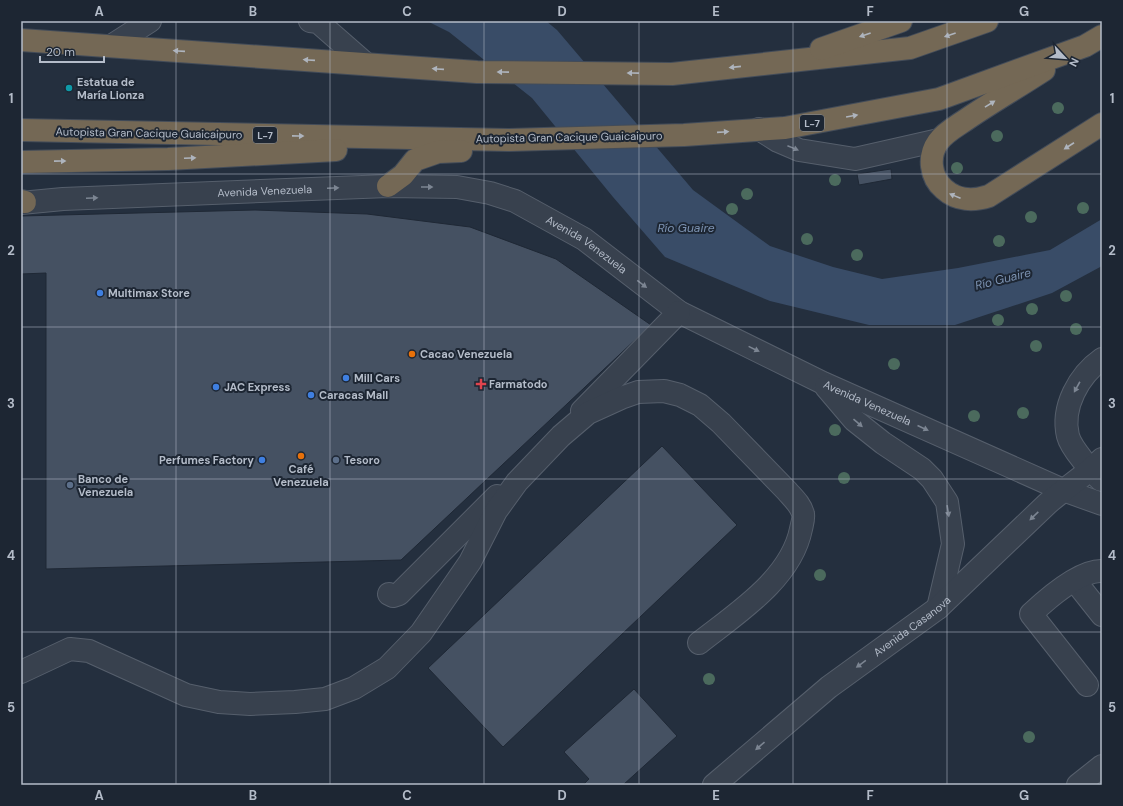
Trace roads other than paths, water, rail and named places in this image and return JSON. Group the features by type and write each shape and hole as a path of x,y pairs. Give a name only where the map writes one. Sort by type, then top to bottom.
{"highway":[{"path":"774,63 833,46 901,21"},
{"path":"21,40 477,72 672,74 910,48 987,21"},
{"path":"1093,41 946,133 939,140 932,158 932,166 937,180 943,189 964,199 976,200 989,196 1005,187 1102,124"},
{"name":"Autopista Gran Cacique Guaicaipuro","path":"21,130 511,140 684,134 785,128 939,99 1093,41"},
{"path":"21,162 168,159 511,140"},
{"path":"388,186 403,176 416,160 426,155 438,152 466,151 511,140"}],"street":[{"path":"111,46 150,21"},
{"path":"310,21 318,22 366,64"},
{"path":"758,129 778,141 799,150 855,159 939,140"},
{"name":"Avenida Venezuela","path":"22,202 388,186 457,187 490,193 515,201 584,239 679,312 823,383 1063,490 1102,504"},
{"path":"389,594 393,596 399,594 679,312"},
{"path":"1098,470 1068,437 1067,422 1075,388 1091,367 1102,359"},
{"path":"823,383 854,420 883,443 927,474 941,491 947,502 953,544 938,608"},
{"path":"21,672 70,649 89,651 186,695 219,702 250,704 325,699 354,688 387,668 422,633 470,562 496,511 522,476 561,436 588,413 638,392 664,391 680,395 700,405 721,423 787,491 797,502 804,515 800,536 792,556 783,571 759,594 699,643"},
{"name":"Avenida Casanova","path":"714,785 829,687 938,608 1063,490 1098,470"},
{"path":"1087,685 1031,614 1049,597 1075,581 1096,571 1102,571"},
{"path":"1075,581 1102,615"},
{"path":"1078,785 1102,766"}],"water":[{"name":"Río Guaire","path":"427,21 546,21 557,30 693,190 770,246 833,267 882,279 958,268 1050,250 1102,219 1102,266 1052,293 955,325 869,325 770,301 665,257 613,197 532,98 449,32"}],"place":[{"name":"Estatua de María Lionza","path":"69,88"},
{"name":"Multimax Store","path":"100,293"},
{"name":"Cacao Venezuela","path":"412,354"},
{"name":"Mill Cars","path":"346,378"},
{"name":"Farmatodo","path":"481,384"},
{"name":"JAC Express","path":"216,387"},
{"name":"Caracas Mall","path":"311,395"},
{"name":"Café Venezuela","path":"301,456"},
{"name":"Perfumes Factory","path":"262,460"},
{"name":"Tesoro","path":"336,460"},
{"name":"Banco de Venezuela","path":"70,485"}]}
